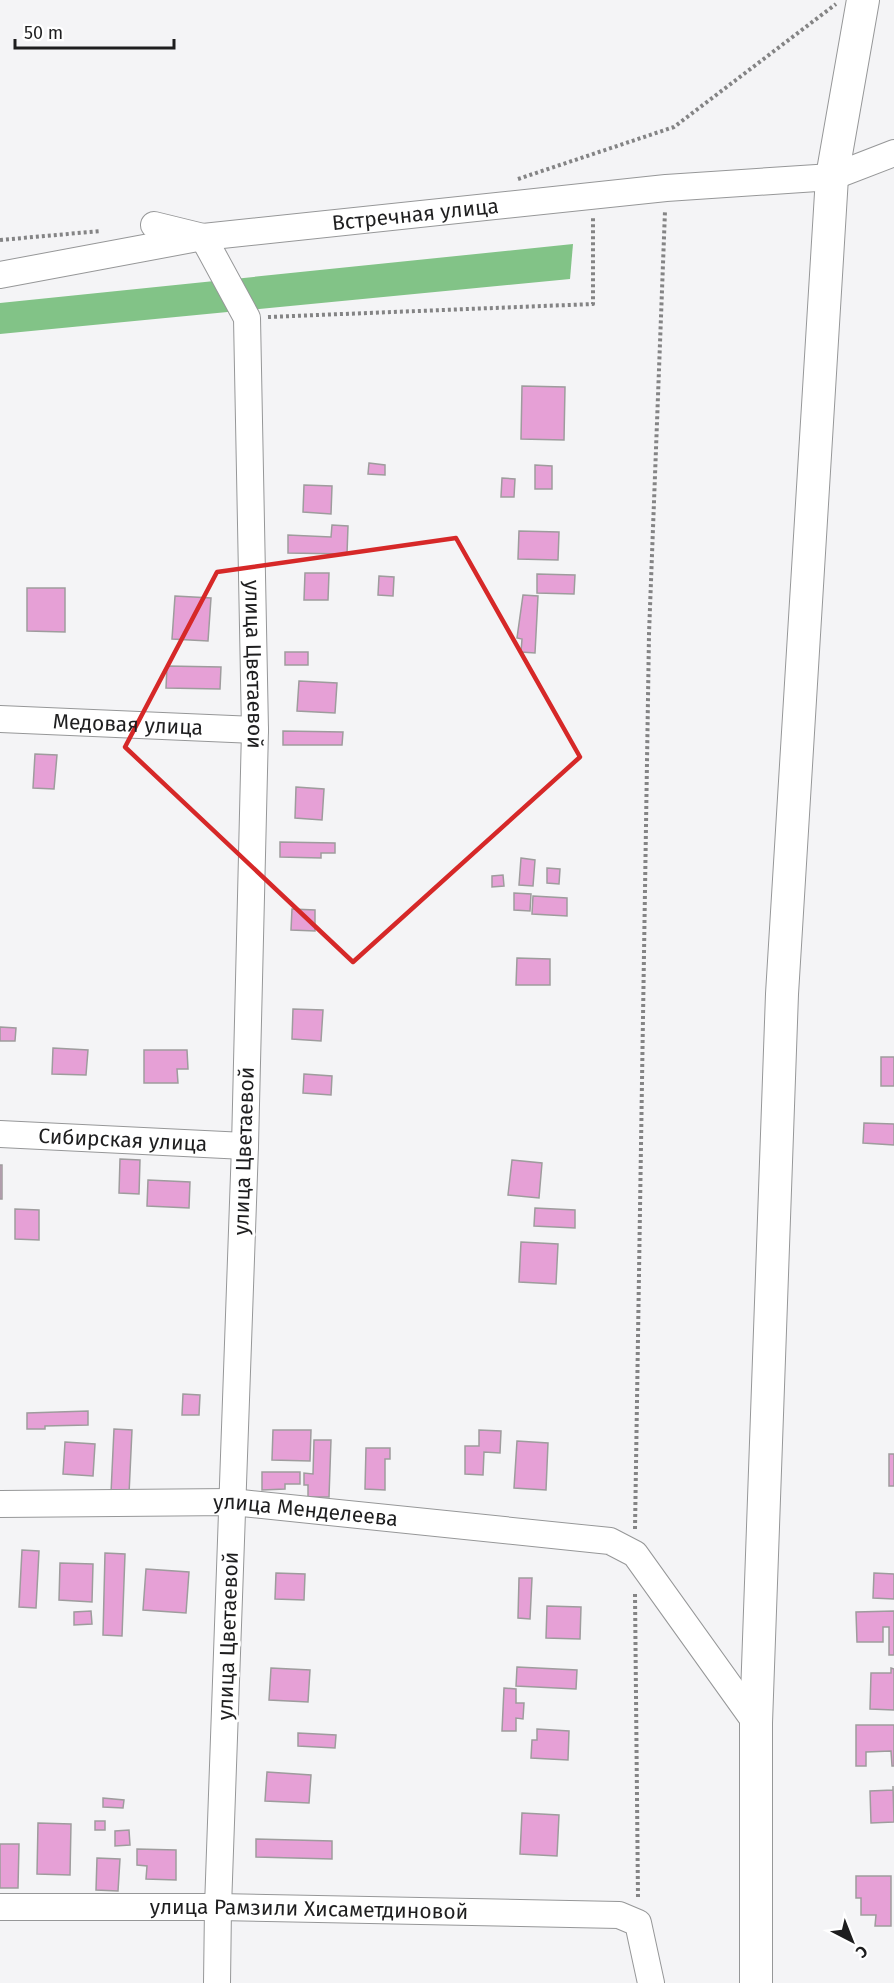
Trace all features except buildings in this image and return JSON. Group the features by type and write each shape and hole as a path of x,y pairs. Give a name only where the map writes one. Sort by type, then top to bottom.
{"street":[{"path":"756,1983 756,1723 782,994 832,177 863,0"},
{"name":"Встречная улица","path":"0,275 203,237 592,195 832,177 894,153"},
{"path":"154,225 203,237 247,318"},
{"name":"улица Цветаевой","path":"217,1983 245,1146 255,730 247,318"},
{"name":"Медовая улица","path":"0,719 255,730"},
{"name":"Сибирская улица","path":"0,1134 245,1146"},
{"name":"улица Менделеева","path":"0,1504 232,1502 610,1541 635,1554"},
{"path":"635,1554 756,1723"},
{"name":"улица Рамзили Хисаметдиновой","path":"0,1907 218,1908 628,1919"},
{"path":"628,1919 651,1983"}],"path":[{"path":"507,183 674,127 841,0"},
{"path":"628,1919 649,646 666,188"},
{"path":"247,318 593,304 592,195"},
{"path":"0,240 107,230"}],"highlighted area":[{"path":"456,538 580,757 353,962 125,747 217,572"}],"green space":[{"path":"573,244 570,279 0,334 0,303"}]}
